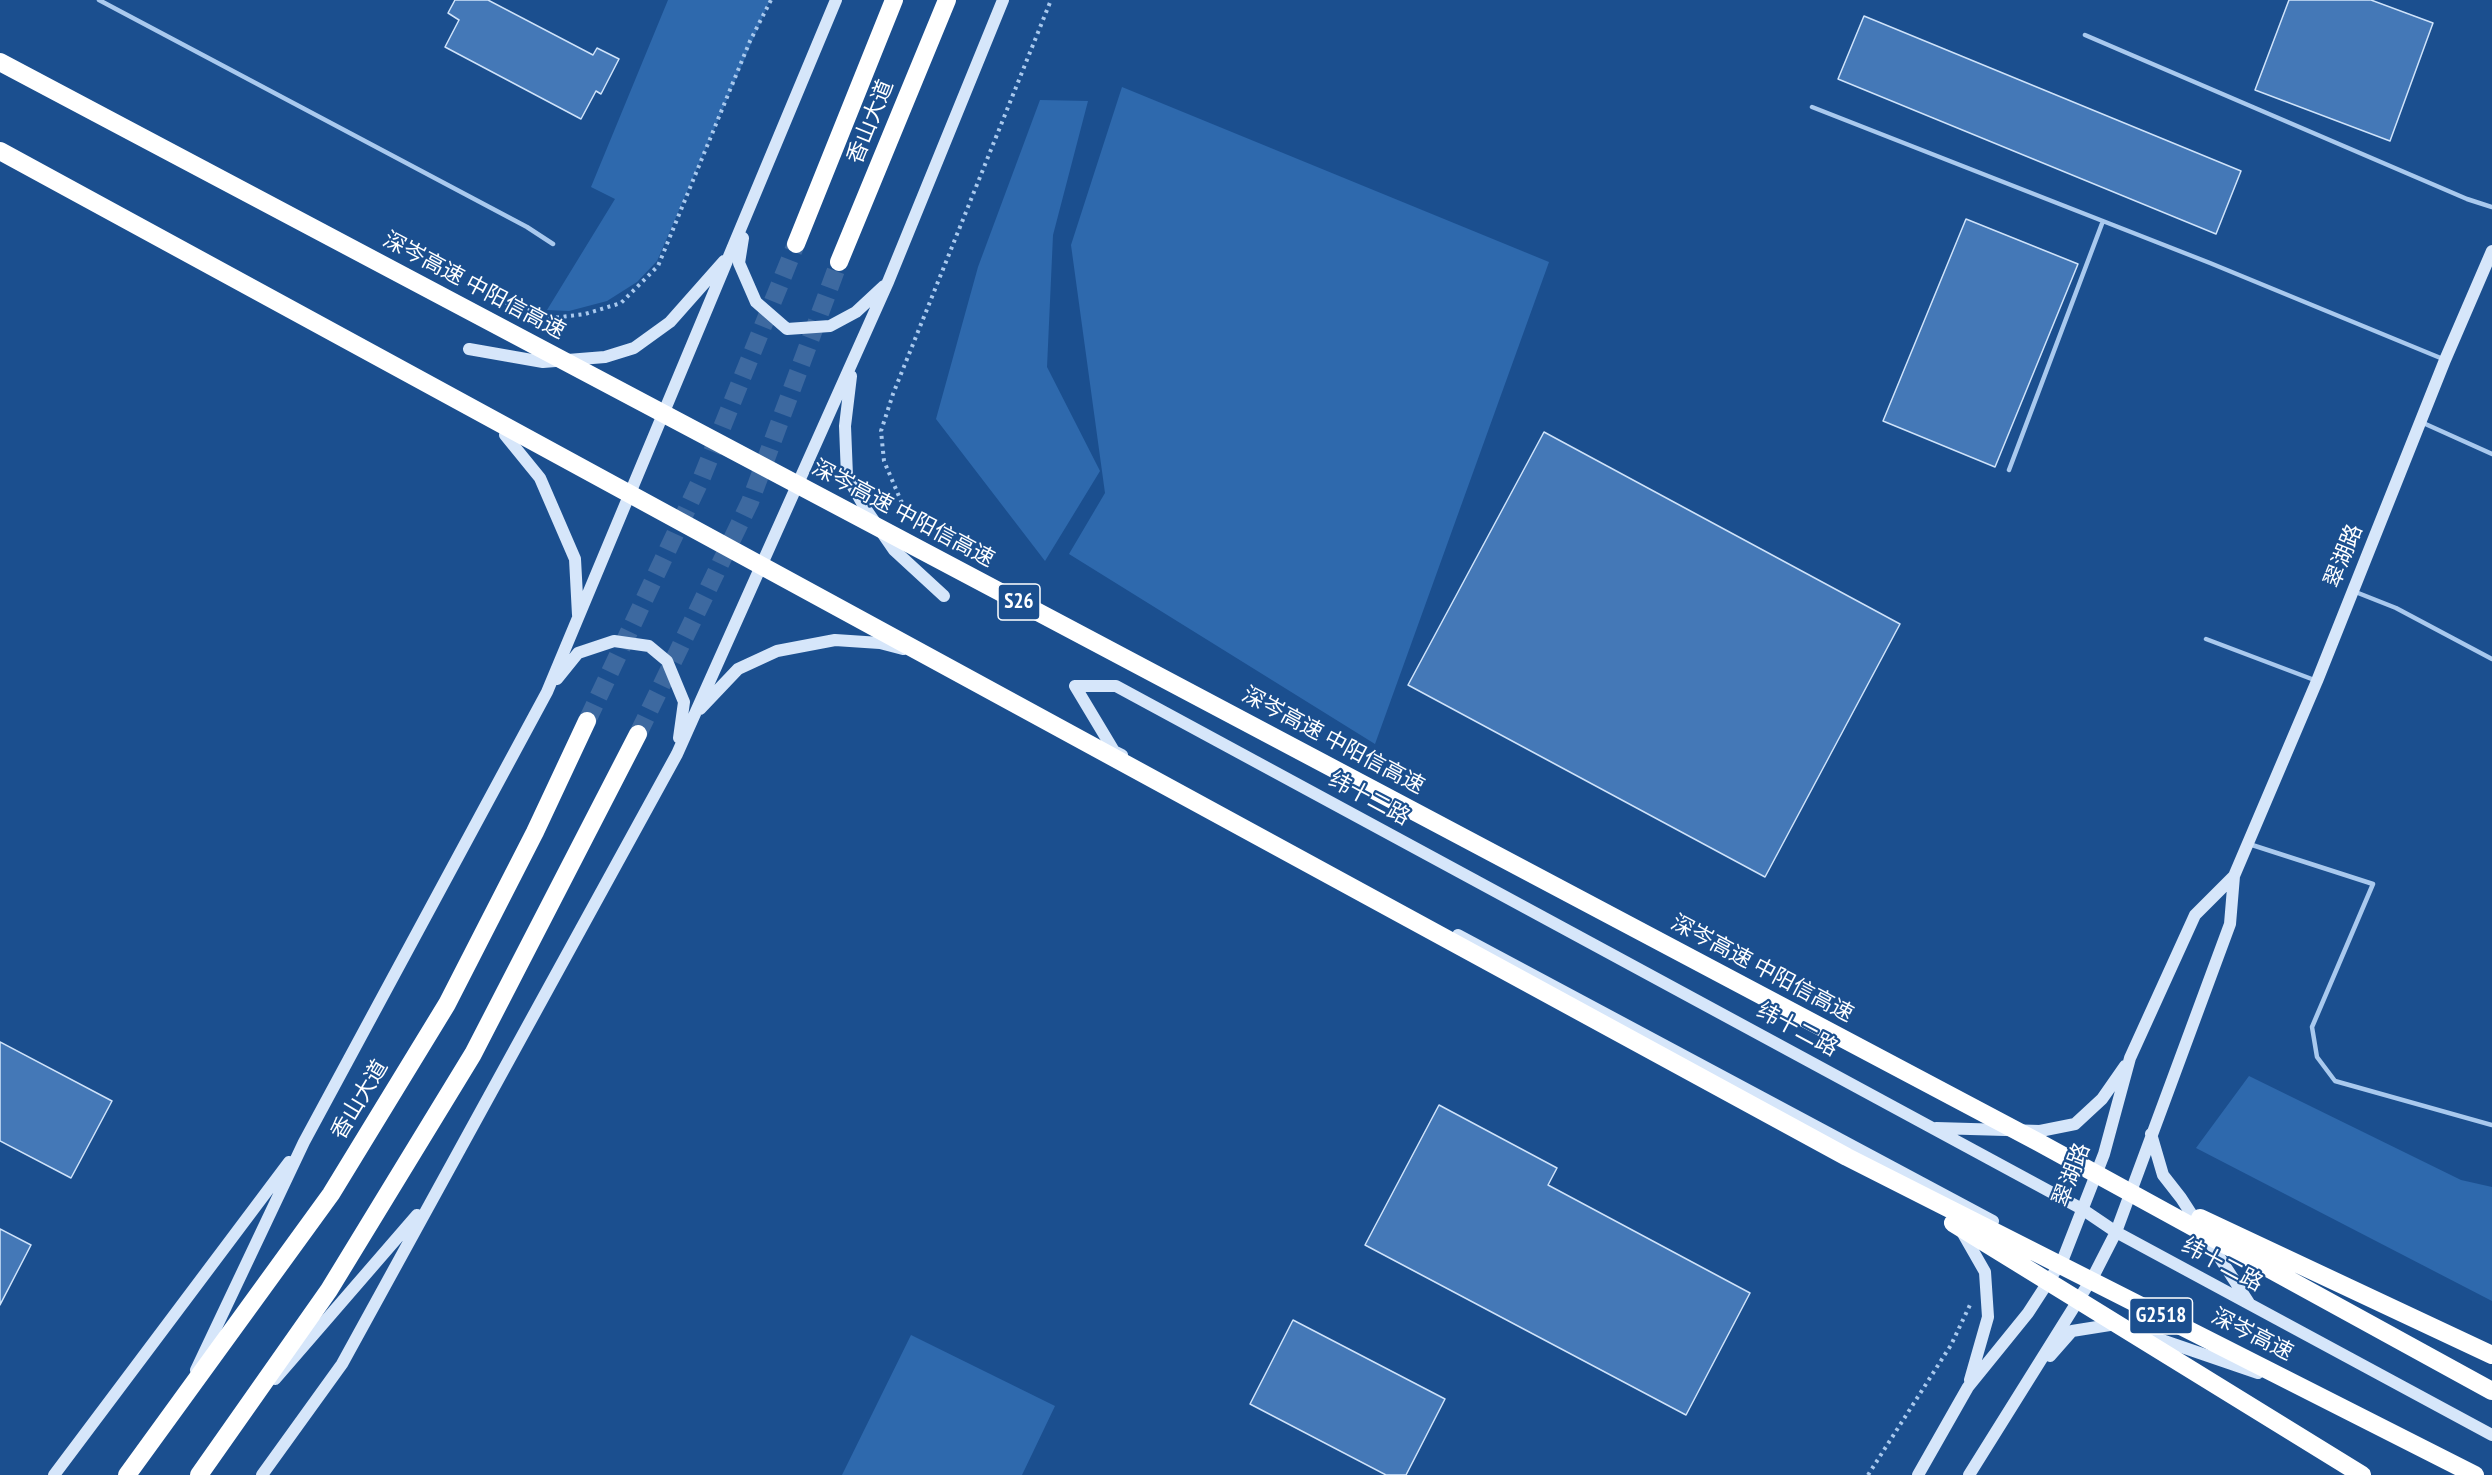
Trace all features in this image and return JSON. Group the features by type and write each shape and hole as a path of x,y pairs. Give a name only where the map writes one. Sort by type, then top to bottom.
{"highway":[{"name":"香山大道","path":"796,244 894,0"},
{"name":"香山大道","path":"839,262 947,0"},
{"name":"深岑高速 中阳信高速","path":"0,62 2038,1142"},
{"path":"0,151 1847,1157 2362,1475"},
{"name":"香山大道","path":"127,1475 331,1194 447,1004 535,832 587,721"},
{"path":"200,1475 329,1290 473,1054 638,734"},
{"path":"2038,1142 2492,1355"},
{"path":"2038,1142 2492,1391"},
{"name":"深岑高速","path":"1847,1157 2475,1475"}],"street":[{"path":"178,1406 304,1142 547,692 836,0"},
{"path":"262,1475 342,1364 676,754 888,282 1003,0"},
{"path":"745,222 739,263 756,302 787,329 830,326 856,312 888,282"},
{"name":"翠湖路","path":"1969,1475 2094,1275 2116,1232 2230,924 2234,876 2317,681 2445,360 2492,250"},
{"path":"469,349 543,362 605,357 633,348 670,322 732,251"},
{"path":"853,361 845,426 847,476 865,508 894,550 944,596"},
{"path":"505,435 540,478 575,559 578,618"},
{"path":"693,716 738,669 777,651 835,640 880,643 946,662"},
{"path":"547,692 578,653 614,641 649,646 667,661 684,702 676,754"},
{"name":"纬十二路","path":"1933,1189 1113,751 1075,686 1116,686 1934,1128 2082,1209 2116,1232 2492,1435"},
{"name":"翠湖路","path":"1918,1475 1968,1388 2028,1313 2063,1259 2104,1154 2130,1058 2195,915 2234,876"},
{"path":"1934,1128 2040,1131 2075,1124 2102,1098 2130,1058"},
{"path":"2151,1134 2163,1174 2250,1304"},
{"path":"54,1475 304,1142"},
{"path":"1933,1189 2466,1475"},
{"path":"1933,1189 1957,1223 1985,1272 1988,1317 1968,1388"},
{"path":"225,1437 434,1196"},
{"path":"2024,1387 2072,1331 2113,1323 2309,1391"}],"lane":[{"path":"99,0 527,227 554,244"},
{"path":"2085,35 2467,199 2492,207"},
{"path":"1812,107 2103,221 2445,360"},
{"path":"2009,470 2103,221"},
{"path":"2421,422 2492,454"},
{"path":"2353,591 2396,608 2492,659"},
{"path":"2206,639 2317,681"},
{"path":"2247,843 2373,884 2312,1027 2317,1057 2336,1081 2492,1125"}],"path":[{"path":"506,303 553,318 585,314 621,303 658,266 750,41 771,0"},
{"path":"923,524 901,501 884,461 881,431 893,393 1051,0"},
{"path":"1868,1475 1951,1346 1970,1304"}],"shaded area":[{"path":"668,0 770,0 657,261 637,282 607,301 569,311 547,310 615,199 591,187"},
{"path":"1122,87 1549,262 1375,744 1069,554 1105,493 1071,245"},
{"path":"1040,100 1088,101 1053,235 1047,367 1100,471 1045,561 936,419 978,267"},
{"path":"2249,1076 2461,1180 2492,1187 2492,1301 2196,1148"},
{"path":"911,1335 1055,1406 1022,1475 842,1475"}],"building":[{"path":"455,0 488,0 593,55 597,48 619,59 601,94 596,91 581,119 445,47 459,20 448,13"},
{"path":"2289,0 2371,0 2433,23 2390,141 2255,90"},
{"path":"1864,16 2241,171 2216,234 1838,79"},
{"path":"1966,219 2078,264 1995,467 1883,421"},
{"path":"1544,432 1900,624 1765,877 1408,685"},
{"path":"0,1042 112,1101 71,1178 0,1141"},
{"path":"1439,1105 1557,1168 1548,1185 1750,1293 1686,1415 1365,1245"},
{"path":"0,1229 31,1245 0,1305"},
{"path":"1293,1320 1445,1399 1406,1475 1386,1475 1250,1404"}],"tunnel":[{"path":"587,721 702,477 796,244"},
{"path":"638,734 750,502 839,262"}]}
